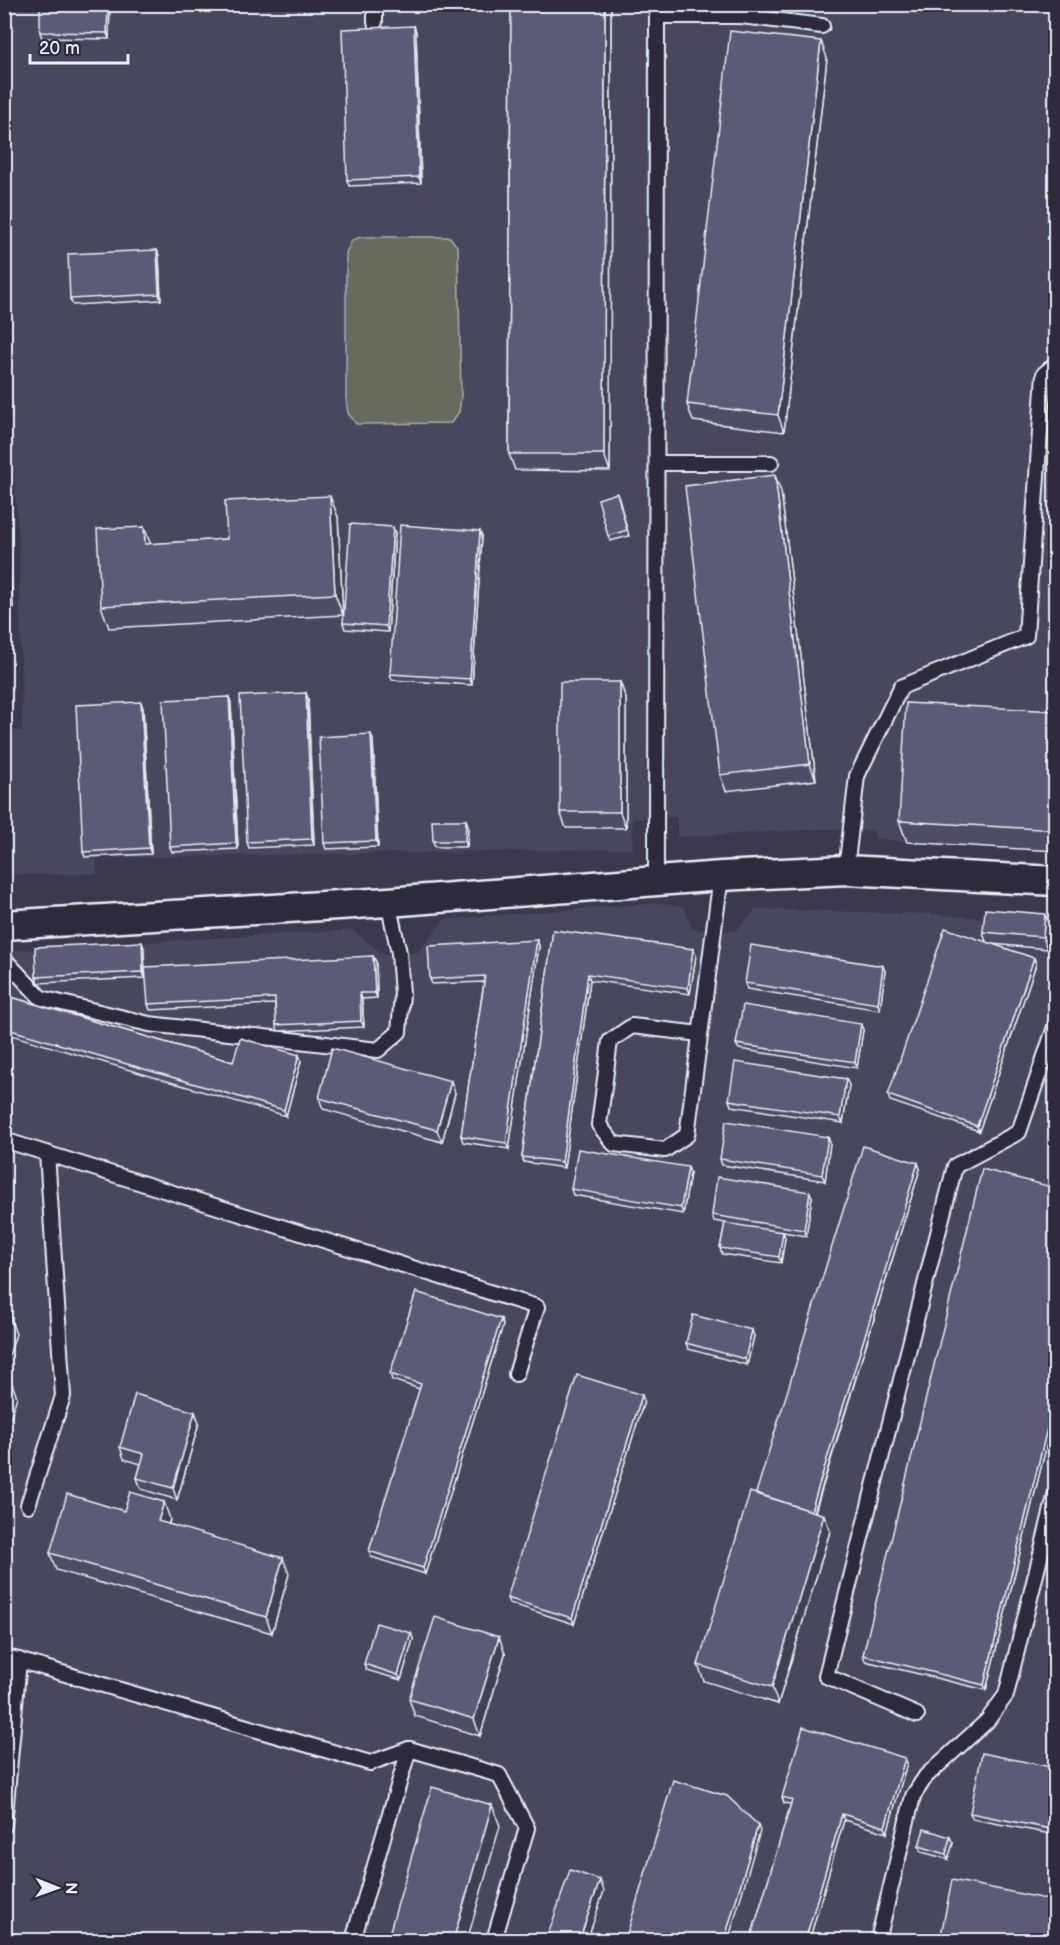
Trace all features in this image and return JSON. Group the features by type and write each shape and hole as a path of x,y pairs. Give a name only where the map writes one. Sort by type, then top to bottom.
{"street":[{"path":"4,925 388,902 722,876 846,870 1056,881"}],"lane":[{"path":"375,4 375,22"},
{"path":"656,881 657,16 741,16 822,26"},
{"path":"846,870 857,776 901,687 1026,636 1044,374 1056,364"},
{"path":"657,463 771,463"},
{"path":"700,1034 632,1026 610,1041 599,1125 614,1144 665,1149 687,1135 722,876"},
{"path":"4,959 41,998 149,1024 378,1050 399,1032 402,994 399,954 388,902"},
{"path":"917,1715 826,1676 955,1166 1019,1132 1056,1024"},
{"path":"4,1140 537,1307 516,1374"},
{"path":"28,1505 63,1396 47,1153"},
{"path":"878,1941 913,1796 926,1776 987,1721 1006,1695 1056,1493"},
{"path":"4,1656 370,1763 409,1749 499,1775 527,1828 494,1941"},
{"path":"4,1826 20,1660"},
{"path":"353,1941 409,1749"}],"shaded area":[{"path":"5,5 1055,5 1055,851 907,842 875,838 874,831 825,829 677,837 677,817 632,819 633,849 97,858 97,874 5,875 5,730 22,731 19,544 4,337"},
{"path":"660,903 684,907 692,929 735,931 756,909 932,914 1055,924 1055,1940 5,1940 4,959 17,950 353,930 384,955 418,952 445,919"}],"green space":[{"path":"361,237 450,237 458,248 461,398 459,412 451,423 356,424 348,413 346,399 346,253 352,240"}],"building":[{"path":"40,4 108,4 107,33 40,32"},
{"path":"511,4 605,4 604,454 509,454"},
{"path":"414,26 419,177 347,180 342,29"},
{"path":"730,31 821,41 778,415 687,404"},
{"path":"157,250 159,294 70,299 68,254"},
{"path":"775,475 810,764 720,775 685,486"},
{"path":"617,493 627,530 608,536 598,499"},
{"path":"330,496 335,594 101,606 97,529 144,527 145,544 227,539 225,501"},
{"path":"350,524 393,527 386,626 343,623"},
{"path":"400,525 480,531 470,679 390,674"},
{"path":"560,682 620,682 620,812 560,812"},
{"path":"306,693 312,839 247,842 240,696"},
{"path":"229,697 236,843 170,847 163,700"},
{"path":"141,702 149,848 83,852 76,705"},
{"path":"906,703 1056,711 1056,830 899,821"},
{"path":"371,734 376,841 324,843 319,737"},
{"path":"432,820 466,820 465,841 433,841"},
{"path":"985,909 1045,914 1043,937 983,932"},
{"path":"945,928 1034,958 977,1126 888,1095"},
{"path":"553,930 693,949 688,988 588,974 562,1162 522,1157"},
{"path":"537,940 506,1143 461,1136 485,976 430,979 428,946"},
{"path":"142,942 143,972 36,977 35,947"},
{"path":"751,945 883,966 878,1004 745,983"},
{"path":"373,956 375,993 360,993 361,1021 276,1025 275,998 148,1004 145,967"},
{"path":"4,995 233,1062 240,1038 299,1055 284,1110 4,1028"},
{"path":"743,1005 861,1024 855,1062 736,1044"},
{"path":"332,1048 451,1081 437,1130 319,1098"},
{"path":"735,1062 846,1079 840,1117 729,1100"},
{"path":"726,1121 828,1137 822,1175 720,1159"},
{"path":"863,1146 918,1163 811,1511 756,1493"},
{"path":"578,1149 688,1167 681,1208 571,1189"},
{"path":"982,1169 1056,1188 1056,1392 984,1685 863,1655"},
{"path":"717,1177 810,1192 804,1230 712,1215"},
{"path":"725,1223 783,1232 779,1257 720,1248"},
{"path":"416,1292 501,1319 423,1568 369,1551 421,1384 390,1374"},
{"path":"693,1315 752,1330 745,1359 686,1343"},
{"path":"4,1316 10,1318 4,1335"},
{"path":"577,1375 642,1395 572,1618 507,1598"},
{"path":"4,1379 11,1381 4,1401"},
{"path":"135,1394 195,1412 173,1488 137,1478 144,1454 120,1447"},
{"path":"130,1492 164,1502 158,1521 283,1558 266,1617 50,1553 67,1494 124,1511"},
{"path":"750,1492 824,1515 772,1687 698,1665"},
{"path":"435,1617 499,1637 474,1719 409,1699"},
{"path":"376,1623 411,1633 398,1675 364,1664"},
{"path":"803,1727 905,1758 885,1827 842,1814 805,1941 750,1941 792,1800 782,1797"},
{"path":"982,1753 1056,1768 1056,1830 970,1813"},
{"path":"673,1780 727,1796 758,1825 724,1941 625,1941"},
{"path":"432,1787 492,1805 453,1941 387,1941"},
{"path":"924,1829 950,1837 946,1854 919,1846"},
{"path":"570,1870 600,1880 579,1941 546,1941"},
{"path":"952,1880 1056,1901 1056,1941 940,1940"}]}
